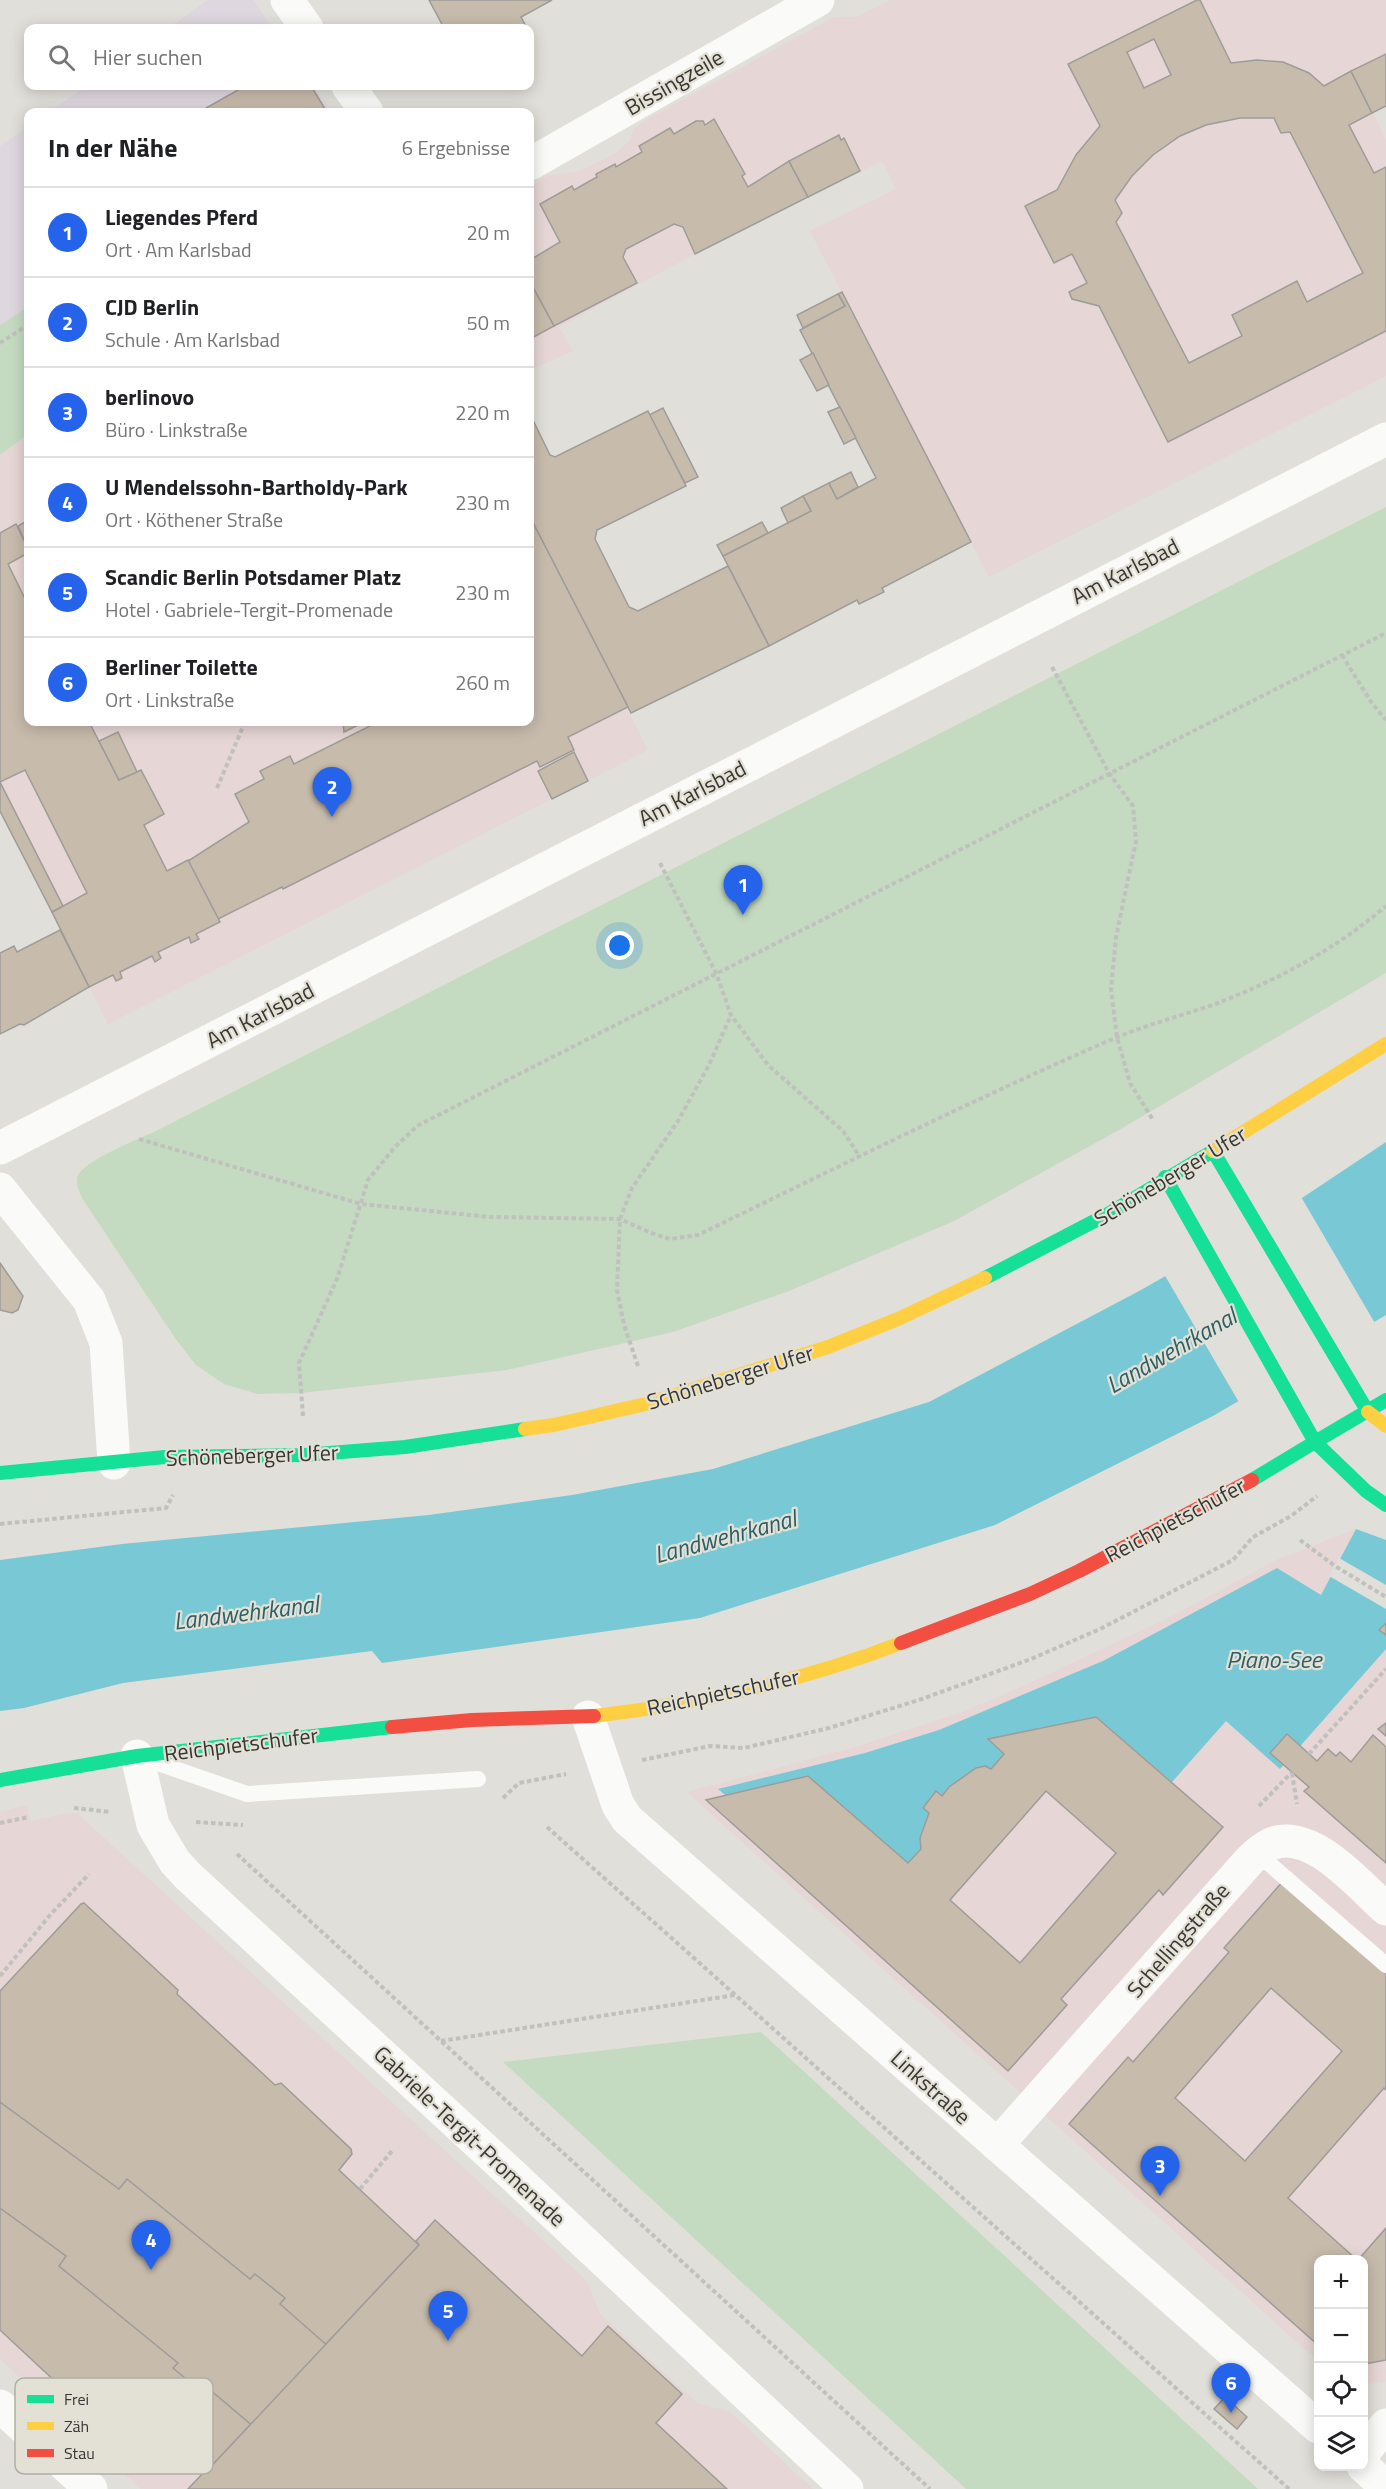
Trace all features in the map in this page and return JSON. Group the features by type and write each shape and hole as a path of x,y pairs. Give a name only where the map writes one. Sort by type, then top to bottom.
{"main road":[{"name":"Schöneberger Ufer","path":"0,1473 165,1457 304,1455 405,1447 554,1425 650,1403 828,1347 898,1319 1008,1267 1108,1214 1386,1044"},
{"path":"1213,1151 1368,1412 1386,1426"},
{"path":"1166,1178 1315,1442 1366,1491 1386,1505"},
{"name":"Reichpietschufer","path":"0,1780 137,1756 340,1732 512,1718 588,1717 655,1708 751,1689 866,1656 932,1634 1030,1594 1079,1571 1274,1468 1386,1400"}],"street":[{"path":"287,0 304,24"},
{"name":"Bissingzeile","path":"534,162 818,0"},
{"path":"351,90 364,108"},
{"name":"Am Karlsbad","path":"0,1148 1386,439"},
{"path":"0,1189 89,1300 106,1343 114,1462"},
{"name":"Linkstraße","path":"588,1717 618,1805 627,1819 1314,2423"},
{"name":"Gabriele-Tergit-Promenade","path":"137,1756 153,1826 175,1862 188,1876 504,2167 847,2489"},
{"name":"Schellingstraße","path":"997,2145 1257,1853 1271,1844 1286,1840 1311,1846 1386,1909"},
{"path":"2,2410 15,2422"},
{"path":"1368,2447 1386,2425"},
{"path":"1368,2471 1386,2487"},
{"path":"74,2474 91,2489"}],"lane":[{"path":"137,1756 247,1794 478,1779"},
{"path":"1257,1853 1386,1965"}],"path":[{"path":"0,343 24,328"},
{"path":"302,1404 299,1363 337,1280 368,1180 394,1148 417,1126 1386,633"},
{"path":"1342,655 1371,702 1386,720"},
{"path":"1052,667 1109,773 1133,806 1136,841 1131,874 1116,937 1111,989 1118,1037 1130,1083 1153,1120"},
{"path":"217,788 243,726"},
{"path":"660,863 716,973 731,1015 768,1065 843,1131 860,1157"},
{"path":"139,1139 361,1204 490,1217 620,1219 670,1239 698,1235 1118,1037 1218,1003 1269,982 1318,956 1363,926 1386,906"},
{"path":"630,1339 617,1290 620,1219 632,1188 678,1121 709,1065 731,1015"},
{"path":"680,1752 710,1746 744,1748 829,1728 922,1699 1031,1659 1100,1629 1233,1560 1253,1537 1291,1516 1347,1473"},
{"path":"0,1524 166,1508 174,1497"},
{"path":"1300,1540 1335,1566 1386,1597"},
{"path":"1309,1754 1386,1670"},
{"path":"1255,1810 1292,1772 1299,1813"},
{"path":"0,1823 29,1817"},
{"path":"547,1827 1289,2489"},
{"path":"237,1854 930,2489"},
{"path":"0,1976 51,1914 89,1874"},
{"path":"441,2041 736,1995"},
{"path":"360,2189 392,2151"}],"shaded area":[{"path":"208,0 253,0 270,24 174,24"},
{"path":"891,0 1386,0 1386,106 1373,113 1386,140 1386,376 989,577 810,231 896,189 882,161 695,254 559,327 573,351 534,368 534,184 548,176 580,171 616,153 630,140 634,129 644,121 834,17 856,17"},
{"path":"81,90 316,90 329,108 55,108"},
{"path":"24,130 24,310 0,325 0,146"},
{"path":"24,437 24,726 534,726 534,525 648,750 108,1024 0,811 0,455"},
{"path":"1356,1529 1386,1540 1386,2381 1368,2384 1368,2255 1314,2255 1314,2357 687,1792 852,1748 960,1713 1030,1683 1174,1615 1276,1560"},
{"path":"27,1805 30,1821 70,1813 78,1814 587,2281 600,2314 697,2403 730,2412 813,2489 141,2489 125,2474 213,2474 213,2378 21,2378 0,2359 0,1812"}],"green space":[{"path":"24,310 24,437 0,455 0,325"},
{"path":"1386,507 1386,973 1119,1130 952,1222 789,1291 673,1332 507,1370 301,1393 258,1394 224,1384 196,1365 175,1338 82,1198 77,1184 78,1175 101,1157"},
{"path":"761,2032 1258,2489 966,2489 503,2062"}],"water":[{"name":"Landwehrkanal","path":"1386,1142 1386,1315 1213,1416 995,1525 700,1618 382,1663 372,1651 123,1683 24,1708 0,1711 0,1560 122,1544 429,1515 572,1495 713,1469 929,1402 1141,1290 1302,1198"},
{"name":"Piano-See","path":"1356,1529 1386,1540 1386,1649 1280,1769 1226,1721 1172,1782 1096,1717 989,1739 1004,1754 908,1863 866,1915 718,1789 865,1753 939,1730 1103,1661 1277,1568 1321,1595"}],"pier":[{"path":"1300,1195 1376,1325 1240,1404 1164,1274"},
{"path":"1339,1558 1386,1585 1386,1609 1329,1576"}],"building":[{"path":"429,0 552,0 521,17 525,24 442,24"},
{"path":"1200,0 1231,63 1257,60 1283,62 1309,73 1324,86 1351,71 1372,113 1349,125 1374,173 1386,167 1386,331 1168,442 1099,306 1072,299 1069,292 1087,283 1072,254 1054,263 1025,206 1057,190 1076,155 1100,126 1068,64","holes":["1154,39 1171,75 1144,88 1127,52","1240,118 1274,118 1281,133 1290,132 1363,273 1307,302 1297,281 1232,315 1242,336 1189,363 1116,222 1122,213 1115,200 1132,176 1153,155 1180,136 1206,125"]},
{"path":"1386,54 1386,106 1372,113 1351,71"},
{"path":"238,90 313,90 325,108 206,108"},
{"path":"714,119 745,174 742,176 748,187 789,161 808,197 695,254 683,227 674,224 626,249 623,257 637,283 554,326 534,289 534,258 560,242 540,204 572,186 574,190 597,177 596,174 615,164 616,167 642,152 639,146 670,128 674,134 696,121 703,121 705,125"},
{"path":"839,135 841,140 844,138 860,171 808,197 789,161"},
{"path":"534,289 554,326 534,337"},
{"path":"842,292 971,542 882,588 884,592 859,604 857,600 769,646 723,556 811,511 803,496 829,483 837,499 876,478 800,330 845,306 838,294"},
{"path":"838,294 845,306 803,328 797,315"},
{"path":"813,353 829,385 817,391 800,360"},
{"path":"840,407 856,438 844,444 828,412"},
{"path":"663,408 698,477 685,483 649,415"},
{"path":"648,411 686,486 597,530 595,539 629,607 638,611 728,566 769,646 631,713 534,525 534,422 550,455 555,457"},
{"path":"851,472 858,487 837,499 829,483"},
{"path":"803,496 811,511 788,523 781,508"},
{"path":"24,522 24,540 18,526"},
{"path":"762,522 768,533 723,556 717,545"},
{"path":"16,524 24,541 24,555 8,564 24,597 24,726 91,726 119,780 141,770 164,814 144,825 167,871 188,860 220,922 196,934 199,939 191,943 189,937 158,952 161,958 155,962 152,956 120,972 122,978 116,981 113,975 89,987 52,912 87,893 25,770 0,782 0,533"},
{"path":"534,525 628,707 568,737 574,750 540,767 537,761 283,889 282,887 218,919 188,861 249,822 235,794 264,779 260,771 290,756 294,764 370,726 534,726"},
{"path":"343,726 356,726 344,732"},
{"path":"118,732 137,772 119,780 99,741"},
{"path":"574,752 588,781 552,799 538,771"},
{"path":"0,782 63,906 52,912 0,811"},
{"path":"60,930 89,987 24,1025 20,1024 0,1034 0,953 14,946 17,952"},
{"path":"0,1263 23,1296 18,1310 12,1313 0,1310"},
{"path":"1386,1623 1386,1635 1379,1630"},
{"path":"1096,1717 1223,1827 1163,1895 1159,1890 1061,1999 1067,2005 1008,2071 706,1800 808,1776 908,1863 921,1849 920,1838 929,1813 923,1808 936,1791 942,1796 949,1787 976,1768 985,1766 991,1769 1004,1754 988,1739","holes":["1046,1791 1116,1853 1020,1963 950,1900"]},
{"path":"1386,1723 1386,1736 1378,1729"},
{"path":"1287,1734 1317,1761 1328,1749 1336,1756 1340,1752 1351,1762 1373,1735 1386,1747 1386,1863 1304,1791 1309,1787 1270,1753"},
{"path":"1284,1880 1386,1971 1386,2090 1384,2088 1288,2198 1351,2255 1314,2255 1314,2341 1069,2124 1128,2057 1133,2062 1229,1952 1224,1948","holes":["1271,1988 1342,2051 1245,2161 1175,2098"]},
{"path":"84,1903 178,1990 177,1994 275,2085 281,2083 351,2149 352,2154 339,2170 419,2245 213,2464 213,2378 52,2378 0,2330 0,1991"},
{"path":"0,2102 119,2189 127,2179 250,2279 255,2274 285,2298 280,2304 346,2362 273,2443 213,2392 213,2378 185,2378 173,2368 178,2363 59,2266 66,2256 0,2208"},
{"path":"435,2220 582,2356 608,2326 682,2394 656,2423 727,2489 188,2489 202,2474 213,2474 213,2464 419,2245 416,2241"},
{"path":"1386,2228 1386,2360 1368,2363 1368,2255 1362,2255"},
{"path":"1225,2397 1247,2417 1237,2429 1214,2409"}],"traffic: fast":[{"path":"985,1278 1108,1214 1213,1151 1368,1412"},
{"path":"1165,1177 1315,1442 1252,1480"},
{"path":"1315,1442 1386,1400"},
{"path":"0,1473 165,1457 304,1455 405,1447 525,1429"},
{"path":"1315,1442 1366,1491 1386,1505"},
{"path":"0,1780 137,1756 392,1727"}],"traffic: slow":[{"path":"1213,1151 1386,1044"},
{"path":"525,1429 554,1425 650,1403 828,1347 898,1319 985,1278"},
{"path":"1368,1412 1386,1426"},
{"path":"594,1716 711,1698 788,1680 901,1643"}],"traffic: jam":[{"path":"901,1643 1030,1594 1079,1571 1252,1480"},
{"path":"392,1727 472,1720 594,1716"}],"place":[{"name":"CJD Berlin","path":"332,817"},
{"name":"Liegendes Pferd","path":"743,915"},
{"name":"berlinovo","path":"1160,2196"},
{"name":"U Mendelssohn-Bartholdy-Park","path":"151,2270"},
{"name":"Scandic Berlin Potsdamer Platz","path":"448,2341"},
{"name":"Berliner Toilette","path":"1231,2413"}]}
